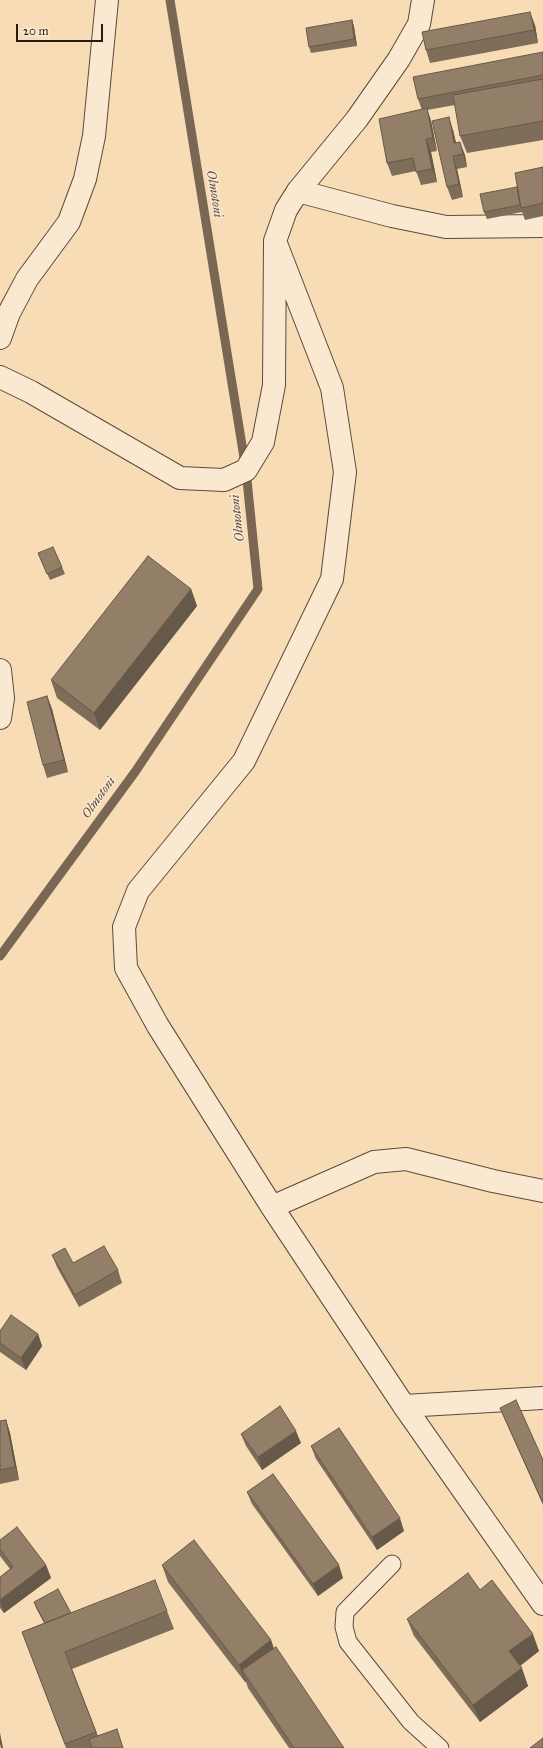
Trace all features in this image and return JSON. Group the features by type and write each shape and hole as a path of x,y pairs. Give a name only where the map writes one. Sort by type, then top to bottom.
{"street":[{"path":"0,338 9,313 27,278 69,222 85,180 94,136 107,0"},
{"path":"0,377 31,392 180,478 224,480 246,470 263,442 274,385 275,241 286,210 298,191 357,119 399,59 419,24 423,0"},
{"path":"298,191 392,216 446,227 543,226"},
{"path":"275,241 332,388 346,472 332,579 244,761 138,891 124,927 126,968 158,1026 272,1206 404,1406 543,1604"},
{"path":"0,670 3,698 0,718"},
{"path":"272,1206 374,1162 406,1159 493,1181 543,1191"},
{"path":"404,1406 543,1398"}],"lane":[{"path":"392,1564 345,1612 344,1627 348,1642 411,1722 440,1748"}],"building":[{"path":"530,12 534,30 426,50 422,32"},
{"path":"352,20 354,39 309,47 306,28"},
{"path":"543,52 543,75 418,99 413,77"},
{"path":"543,79 543,121 460,136 453,95"},
{"path":"427,108 433,138 426,139 432,169 416,172 413,158 387,163 379,119"},
{"path":"449,117 454,143 460,142 463,154 453,156 459,184 447,187 432,121"},
{"path":"543,167 543,203 521,208 515,173"},
{"path":"517,187 520,205 484,212 480,194"},
{"path":"53,547 62,567 47,574 38,553"},
{"path":"148,556 191,589 94,713 51,680"},
{"path":"47,696 64,760 43,765 27,702"},
{"path":"104,1246 118,1270 75,1295 52,1255 65,1248 73,1263"},
{"path":"11,1315 38,1334 21,1358 0,1343 0,1331"},
{"path":"516,1400 543,1460 543,1503 500,1408"},
{"path":"280,1406 296,1431 258,1457 241,1434"},
{"path":"6,1420 15,1467 0,1470 0,1421"},
{"path":"339,1428 400,1518 372,1537 311,1446"},
{"path":"273,1474 339,1565 313,1584 247,1492"},
{"path":"17,1527 46,1565 0,1600 0,1577 13,1567 0,1549 0,1540"},
{"path":"194,1540 271,1640 239,1665 162,1565"},
{"path":"468,1573 480,1590 492,1580 533,1634 509,1651 522,1668 473,1705 407,1619"},
{"path":"155,1580 167,1611 65,1652 96,1732 65,1744 22,1632"},
{"path":"58,1589 71,1613 45,1623 34,1602"},
{"path":"276,1647 344,1748 294,1748 242,1670"},
{"path":"117,1729 123,1748 92,1748 89,1739"},
{"path":"543,1738 543,1748 530,1748"}],"waterway":[{"name":"Olmotoni","path":"0,956 135,772 258,589 246,470 170,0"}]}
